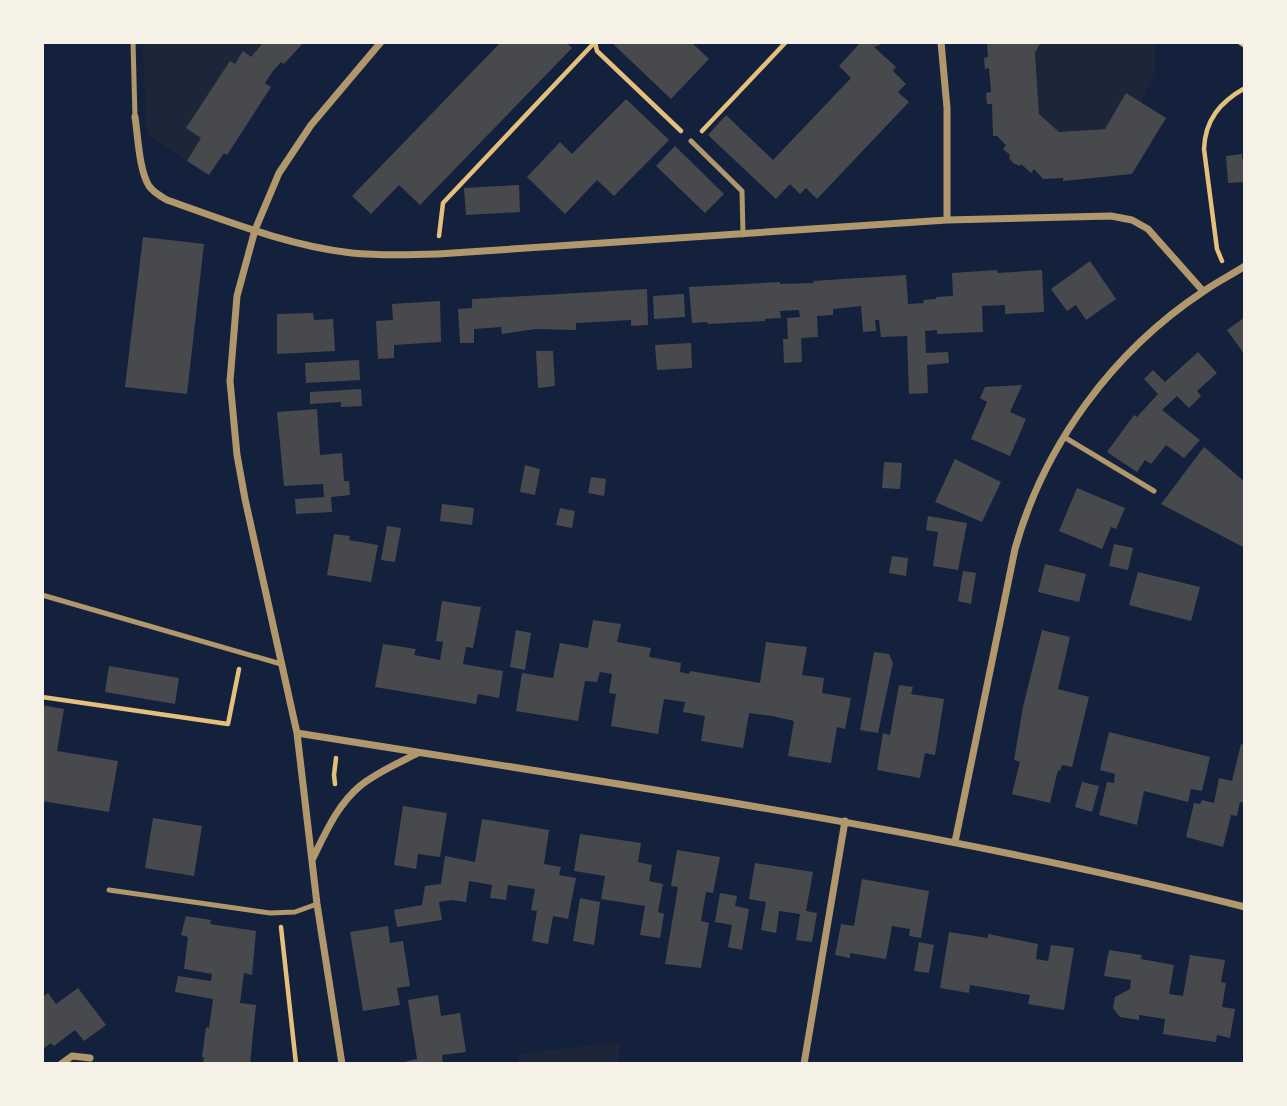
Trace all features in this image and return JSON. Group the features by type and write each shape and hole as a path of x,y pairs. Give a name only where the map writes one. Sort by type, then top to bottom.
{"street":[{"path":"342,1064 311,860 297,733 244,499 230,381 235,309 255,230 279,173 293,150 381,42"},
{"path":"941,42 947,108 947,220"},
{"path":"135,117 145,175 156,194 255,230 349,253 438,254 947,220 1111,216 1132,220 1148,229 1203,291"},
{"path":"955,842 1015,549 1032,498 1063,437 1082,408 1115,368 1157,328 1203,291 1245,266"},
{"path":"297,733 845,821 1128,877 1245,907"},
{"path":"311,860 347,799 361,785 418,753"},
{"path":"804,1064 845,821"},
{"path":"61,1064 72,1056 90,1058"}],"lane":[{"path":"133,42 135,117"},
{"path":"691,141 742,191 743,235"},
{"path":"1063,437 1154,491"},
{"path":"42,595 281,664"},
{"path":"109,890 279,913 295,912 317,904"}],"path":[{"path":"595,42 597,51 691,141 786,42"},
{"path":"438,254 443,203 595,42"},
{"path":"1239,42 1245,46"},
{"path":"1228,277 1217,249 1205,137 1209,124 1222,103 1245,88"},
{"path":"42,697 228,724 242,654"},
{"path":"338,740 334,775 336,785 347,799"},
{"path":"279,913 296,1064"}],"shaded area":[{"path":"142,42 262,44 251,57 243,52 235,64 230,61 187,128 201,138 187,161 147,134"},
{"path":"1041,42 1155,42 1155,72 1141,102 1126,94 1105,129 1059,132 1039,114 1035,53"},
{"path":"621,1042 617,1064 519,1064 518,1054"}],"building":[{"path":"260,42 304,42 284,64 281,62 273,71 265,83 271,87 227,155 224,153 209,175 187,161 201,138 186,128 230,61 235,64 243,51 251,57 262,44"},
{"path":"501,42 566,42 572,48 420,205 399,185 371,214 352,196"},
{"path":"611,42 691,42 709,59 671,99"},
{"path":"861,42 887,42 874,47 896,67 893,71 906,84 898,92 909,102 817,199 806,188 800,194 790,184 776,199 708,135 726,115 773,160 851,78 839,66"},
{"path":"987,42 1041,42 1035,53 1039,114 1059,132 1105,129 1126,93 1166,118 1132,174 1063,181 1063,178 1043,179 1034,169 1031,173 1021,164 1020,166 1013,163 1010,155 1003,149 1006,145 997,136 993,136 992,104 987,104 986,93 991,92 989,68 985,69 984,58 988,57"},
{"path":"626,99 669,140 614,196 597,180 565,214 527,177 560,142 572,154"},
{"path":"675,146 724,194 705,213 656,166"},
{"path":"1242,154 1242,159 1245,159 1245,182 1228,183 1226,156"},
{"path":"519,185 520,212 466,215 464,188"},
{"path":"143,237 204,244 187,394 125,387"},
{"path":"1090,261 1116,299 1086,320 1076,305 1067,311 1051,289"},
{"path":"997,270 998,273 1042,270 1044,312 1005,314 1005,305 982,306 983,332 937,334 937,330 925,331 926,353 948,352 949,363 927,365 928,393 909,394 907,336 881,337 879,320 875,320 876,331 863,332 861,306 833,309 833,315 817,316 818,337 801,338 802,362 784,363 783,339 788,339 787,318 800,317 799,310 780,311 781,318 765,321 692,323 689,287 814,283 813,281 906,275 908,304 953,296 952,273"},
{"path":"647,289 648,325 631,326 631,320 576,323 576,330 535,329 502,334 501,327 474,329 474,343 460,343 458,309 472,308 472,299"},
{"path":"684,294 685,317 654,319 653,296"},
{"path":"440,301 441,342 394,345 394,358 378,359 376,321 393,320 392,304"},
{"path":"313,313 314,320 333,319 335,351 277,354 277,314"},
{"path":"1245,317 1245,355 1227,330"},
{"path":"691,343 692,368 657,370 655,345"},
{"path":"536,351 553,351 555,386 538,388"},
{"path":"1198,352 1217,373 1197,391 1201,396 1189,408 1177,396 1162,410 1200,440 1184,458 1166,445 1151,464 1145,460 1137,472 1107,452 1134,415 1137,417 1158,394 1144,379 1153,370 1165,382"},
{"path":"359,360 360,380 306,383 305,363"},
{"path":"1022,385 1010,412 1026,419 1010,456 971,439 987,402 980,398 985,387"},
{"path":"361,389 362,406 341,407 341,402 310,404 310,392"},
{"path":"317,409 320,455 342,453 344,481 349,481 350,495 331,497 332,512 296,514 295,499 324,497 323,484 284,486 277,412"},
{"path":"1204,447 1245,482 1245,548 1161,504"},
{"path":"955,459 1001,482 982,522 935,502"},
{"path":"884,462 902,463 900,489 882,488"},
{"path":"525,465 540,469 535,495 520,492"},
{"path":"591,477 606,479 604,496 588,493"},
{"path":"1077,488 1125,508 1116,529 1111,527 1102,549 1059,531"},
{"path":"442,504 474,508 472,525 440,521"},
{"path":"560,508 575,511 572,528 556,525"},
{"path":"928,516 967,523 958,570 933,566 938,532 926,530"},
{"path":"387,526 401,528 395,562 381,560"},
{"path":"334,534 350,536 349,540 378,545 371,582 327,575"},
{"path":"1114,544 1133,548 1128,570 1109,566"},
{"path":"892,556 908,558 906,576 889,573"},
{"path":"1045,564 1086,574 1079,602 1038,592"},
{"path":"963,571 976,573 971,604 958,601"},
{"path":"1138,572 1200,587 1191,621 1129,605"},
{"path":"442,601 481,607 473,648 466,647 463,664 503,671 499,698 478,694 476,704 375,687 383,644 416,649 414,655 440,660 443,642 436,641"},
{"path":"593,620 621,624 617,642 651,648 649,657 681,663 680,672 689,674 690,671 760,683 766,642 807,647 802,675 824,678 822,693 851,698 845,729 837,727 831,763 788,756 794,721 772,716 749,713 743,748 701,741 705,716 683,712 685,702 664,699 658,734 611,726 616,694 609,693 612,674 600,672 597,682 585,681 578,721 516,711 522,673 553,678 560,643 588,648"},
{"path":"516,630 531,633 525,670 510,667"},
{"path":"1042,630 1070,637 1058,689 1089,697 1072,767 1062,765 1060,771 1058,770 1050,803 1012,794 1020,762 1014,760 1023,707"},
{"path":"874,652 889,654 893,663 878,733 860,730"},
{"path":"109,666 179,678 175,704 105,692"},
{"path":"899,685 913,687 911,694 944,699 935,755 925,753 920,778 877,770 883,733 890,735"},
{"path":"42,705 64,709 57,751 118,761 109,812 42,801"},
{"path":"1109,732 1210,757 1202,791 1191,789 1188,802 1144,791 1137,825 1099,815 1107,782 1114,783 1115,774 1100,770"},
{"path":"1241,744 1245,745 1245,803 1240,802 1237,816 1231,815 1223,847 1186,837 1194,803 1200,804 1202,800 1214,803 1219,778 1232,781"},
{"path":"1082,782 1099,786 1092,812 1075,807"},
{"path":"403,806 447,813 440,857 418,854 416,869 394,865"},
{"path":"153,818 202,826 194,876 145,868"},
{"path":"482,819 549,830 544,864 561,867 559,875 576,878 568,919 553,916 548,944 532,941 537,911 531,910 535,889 508,885 506,900 490,898 492,885 469,881 466,902 439,902 442,920 397,927 394,910 422,905 425,886 441,884 445,856 475,862"},
{"path":"580,834 641,843 638,862 652,865 649,881 663,884 658,912 664,914 660,938 640,935 645,906 601,899 605,876 574,871"},
{"path":"677,850 720,857 713,893 706,892 701,921 709,923 701,968 665,964 678,887 671,886"},
{"path":"755,863 813,872 806,911 817,913 812,942 796,940 800,914 779,911 776,933 761,930 766,902 749,899"},
{"path":"862,879 929,891 921,938 909,936 910,929 892,926 886,959 850,953 850,958 835,955 841,924 854,926"},
{"path":"720,893 737,896 735,906 749,909 742,950 728,947 732,925 715,922"},
{"path":"580,898 600,902 594,945 573,941"},
{"path":"186,916 211,920 210,924 256,931 252,975 244,973 240,1003 256,1005 250,1064 203,1064 206,1027 209,1028 213,999 175,992 178,976 211,981 212,974 184,969 188,937 181,935"},
{"path":"388,926 390,943 403,941 410,986 397,988 400,1005 363,1011 350,932"},
{"path":"949,932 988,938 988,934 1038,944 1036,959 1048,961 1051,945 1074,948 1064,1010 1028,1004 1030,995 970,985 969,993 940,988"},
{"path":"919,942 934,945 929,973 914,971"},
{"path":"1109,950 1142,955 1141,959 1174,965 1169,994 1183,996 1190,955 1225,960 1221,982 1226,983 1222,1007 1235,1009 1230,1038 1217,1035 1216,1042 1163,1034 1165,1019 1139,1015 1139,1020 1120,1017 1113,1008 1115,997 1130,989 1131,980 1104,976"},
{"path":"78,988 106,1025 84,1041 75,1030 54,1046 51,1043 42,1050 42,997 48,993 56,1004"},
{"path":"438,995 441,1016 460,1013 466,1052 442,1055 443,1064 396,1064 417,1059 408,1000"}]}
